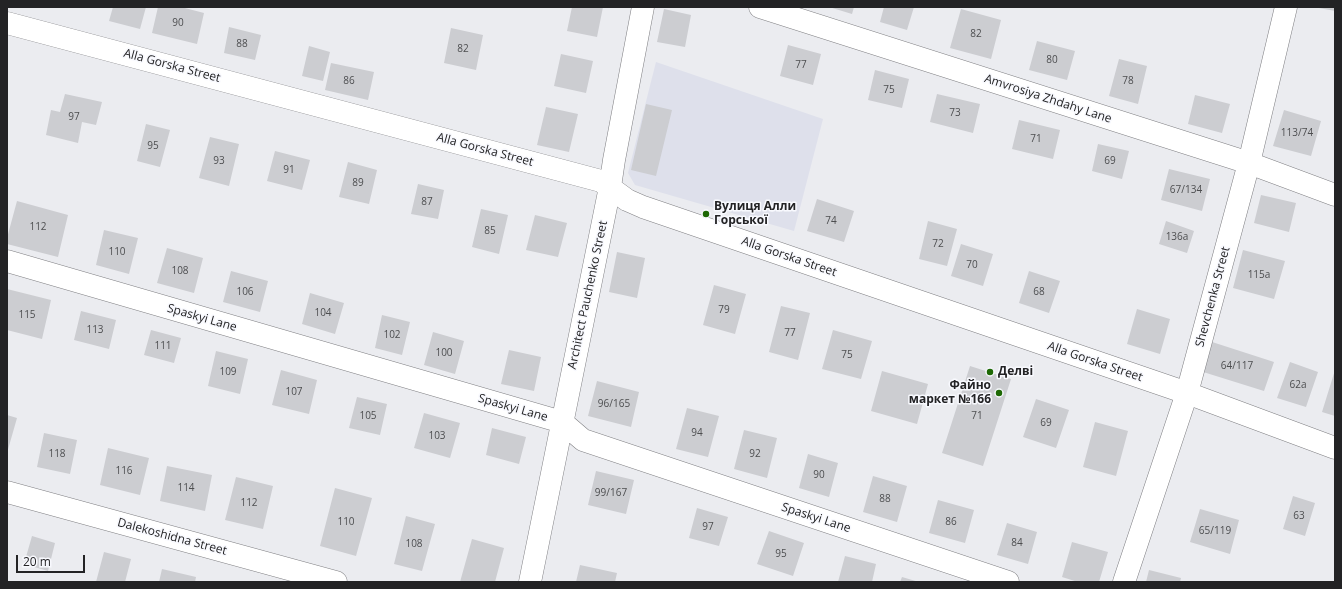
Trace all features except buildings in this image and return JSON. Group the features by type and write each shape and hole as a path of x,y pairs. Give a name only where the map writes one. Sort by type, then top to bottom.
{"street":[{"name":"Architect Pauchenko Street","path":"530,582 610,187 643,7"},
{"name":"Amvrosiya Zhdahy Lane","path":"760,7 1249,163 1335,195"},
{"name":"Shevchenka Street","path":"1124,582 1186,393 1249,163 1286,7"},
{"name":"Alla Gorska Street","path":"7,23 601,181 627,200 642,207 1186,393 1335,448"},
{"name":"Spaskyi Lane","path":"7,261 562,422 583,440 1008,582"},
{"name":"Dalekoshidna Street","path":"7,492 336,582"}],"shaded area":[{"path":"656,62 823,119 794,231 635,185 628,173"}],"place":[{"name":"Вулиця Алли Горської","path":"706,214"},
{"name":"Делві","path":"990,372"},
{"name":"Файно маркет №166","path":"999,393"}]}
